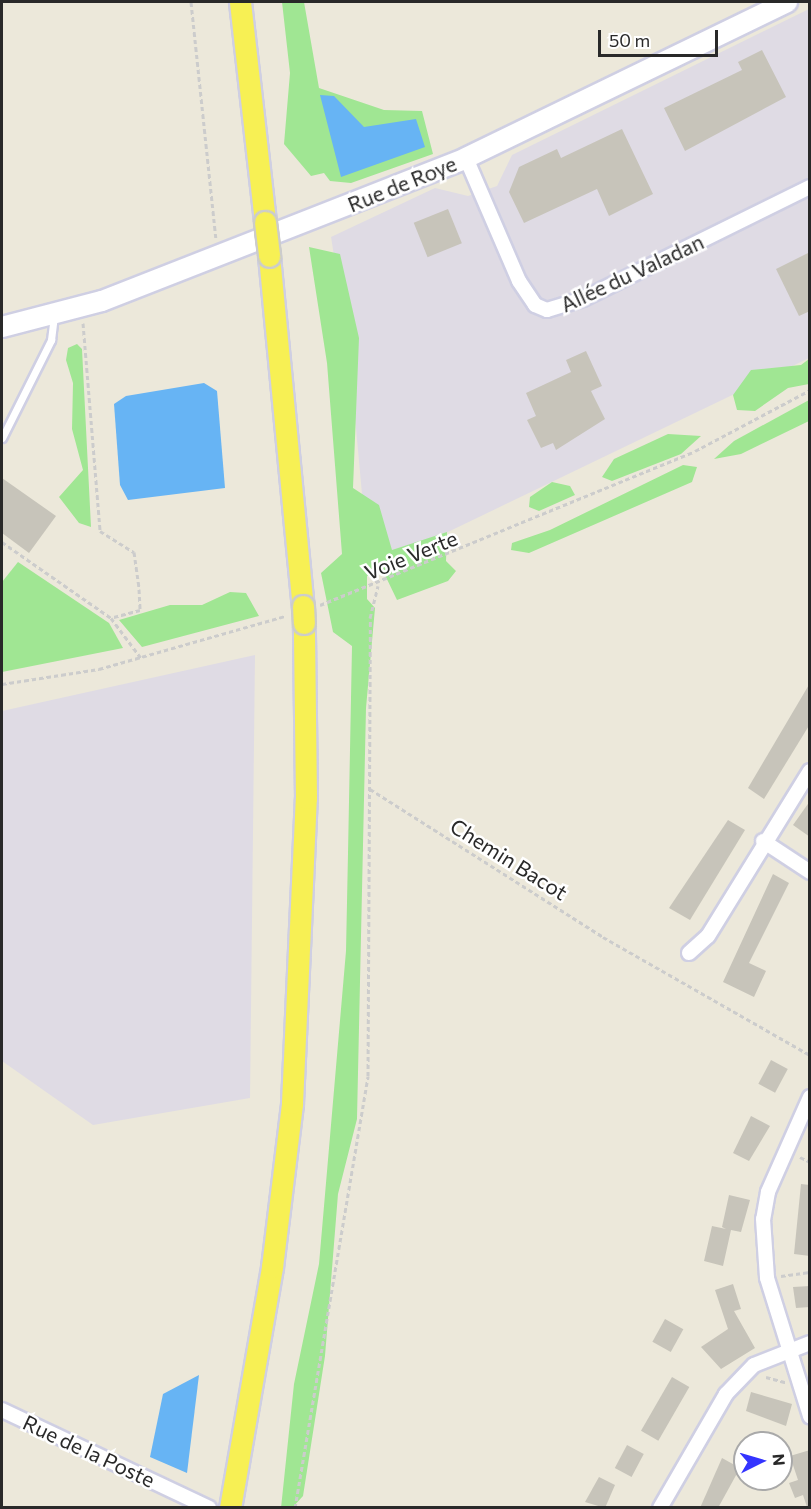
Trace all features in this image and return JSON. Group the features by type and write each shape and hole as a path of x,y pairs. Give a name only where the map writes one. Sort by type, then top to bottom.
{"main road":[{"path":"230,1508 292,1103 306,798 303,613 269,256 240,2"},
{"name":"Rue de Roye","path":"2,327 78,309 218,258 466,158 787,2"}],"street":[{"name":"Allée du Valadan","path":"466,158 519,281 535,305 547,310 583,299 810,187"},
{"path":"689,953 708,936 763,841 810,771"},
{"path":"763,841 810,872"},
{"path":"810,1097 768,1192 763,1219 767,1278 788,1352 810,1416"},
{"path":"660,1508 726,1394 754,1365 810,1343"},
{"name":"Rue de la Poste","path":"2,1410 209,1508"}],"lane":[{"path":"2,438 31,387 51,340 54,316"}],"path":[{"path":"191,2 218,258"},
{"path":"78,309 99,531 134,552 139,589 140,610 111,618"},
{"name":"Voie Verte","path":"2,684 141,658 303,613 378,586 695,452 810,390"},
{"path":"2,542 111,618 141,658"},
{"path":"294,1508 368,1076 370,618 378,586"},
{"name":"Chemin Bacot","path":"370,789 603,937 810,1055"},
{"path":"767,1278 810,1272"},
{"path":"754,1365 772,1380 798,1382"}],"shaded area":[{"path":"809,9 809,358 369,570 348,341 331,237 435,188 468,196 497,186 512,155"},
{"path":"255,655 250,1098 93,1125 2,1061 2,711"}],"green space":[{"path":"282,2 304,2 319,88 384,110 422,111 433,154 351,183 330,181 324,173 311,176 284,144 290,73"},
{"path":"309,247 340,254 359,338 353,488 379,505 392,550 447,532 446,561 456,571 448,581 397,600 384,573 367,576 367,599 375,608 366,708 357,1119 338,1194 325,1356 303,1496 293,1507 281,1508 294,1384 319,1264 346,951 352,646 333,632 321,573 342,554 327,363"},
{"path":"77,344 82,349 91,527 79,523 59,497 83,470 72,429 73,383 66,360 68,348"},
{"path":"809,359 809,384 788,388 755,411 737,410 733,395 751,370 801,365"},
{"path":"809,400 809,421 741,454 714,459 734,441"},
{"path":"668,434 701,436 681,454 612,481 602,477 614,459"},
{"path":"683,465 697,467 692,482 529,553 511,550 512,543 550,530"},
{"path":"552,482 570,486 575,495 539,511 529,507 530,497"},
{"path":"18,562 109,623 123,648 2,672 2,582"},
{"path":"230,592 246,593 259,616 142,647 119,620 170,605 202,605"}],"water":[{"path":"320,95 334,96 364,127 416,119 425,147 341,177"},
{"path":"204,383 217,391 225,488 128,500 120,485 114,404 126,396"},
{"path":"199,1375 187,1473 150,1457 163,1394"}],"building":[{"path":"762,50 786,97 685,151 664,108 742,70 738,62"},
{"path":"622,129 653,194 609,216 597,189 524,223 509,192 519,167 557,149 561,158"},
{"path":"448,209 462,243 428,257 414,223"},
{"path":"810,252 810,311 799,316 776,269"},
{"path":"586,351 602,386 591,391 605,419 556,450 553,443 541,448 527,420 536,416 526,393 571,372 566,360"},
{"path":"2,478 56,516 29,553 2,533"},
{"path":"810,683 810,724 764,799 748,788"},
{"path":"810,801 810,837 793,825"},
{"path":"728,820 745,830 690,920 669,908"},
{"path":"773,874 789,883 749,963 766,971 754,997 723,982"},
{"path":"771,1060 788,1069 775,1093 758,1084"},
{"path":"751,1116 770,1126 749,1161 733,1153"},
{"path":"801,1184 810,1185 810,1256 794,1254"},
{"path":"729,1195 750,1200 741,1232 731,1230 723,1266 704,1261 712,1226 726,1229 722,1227"},
{"path":"733,1284 741,1309 734,1311 755,1348 721,1369 701,1347 728,1329 715,1290"},
{"path":"810,1286 810,1307 796,1308 793,1287"},
{"path":"665,1319 683,1329 671,1352 652,1342"},
{"path":"672,1377 689,1387 658,1441 641,1431"},
{"path":"751,1392 792,1404 786,1426 746,1411"},
{"path":"627,1445 644,1454 632,1477 615,1468"},
{"path":"810,1450 810,1507 807,1507 803,1495 795,1498 792,1491 793,1482 798,1480 793,1465 793,1455"},
{"path":"722,1458 733,1464 733,1481 718,1508 700,1508"},
{"path":"599,1477 615,1485 605,1508 585,1502"}]}
